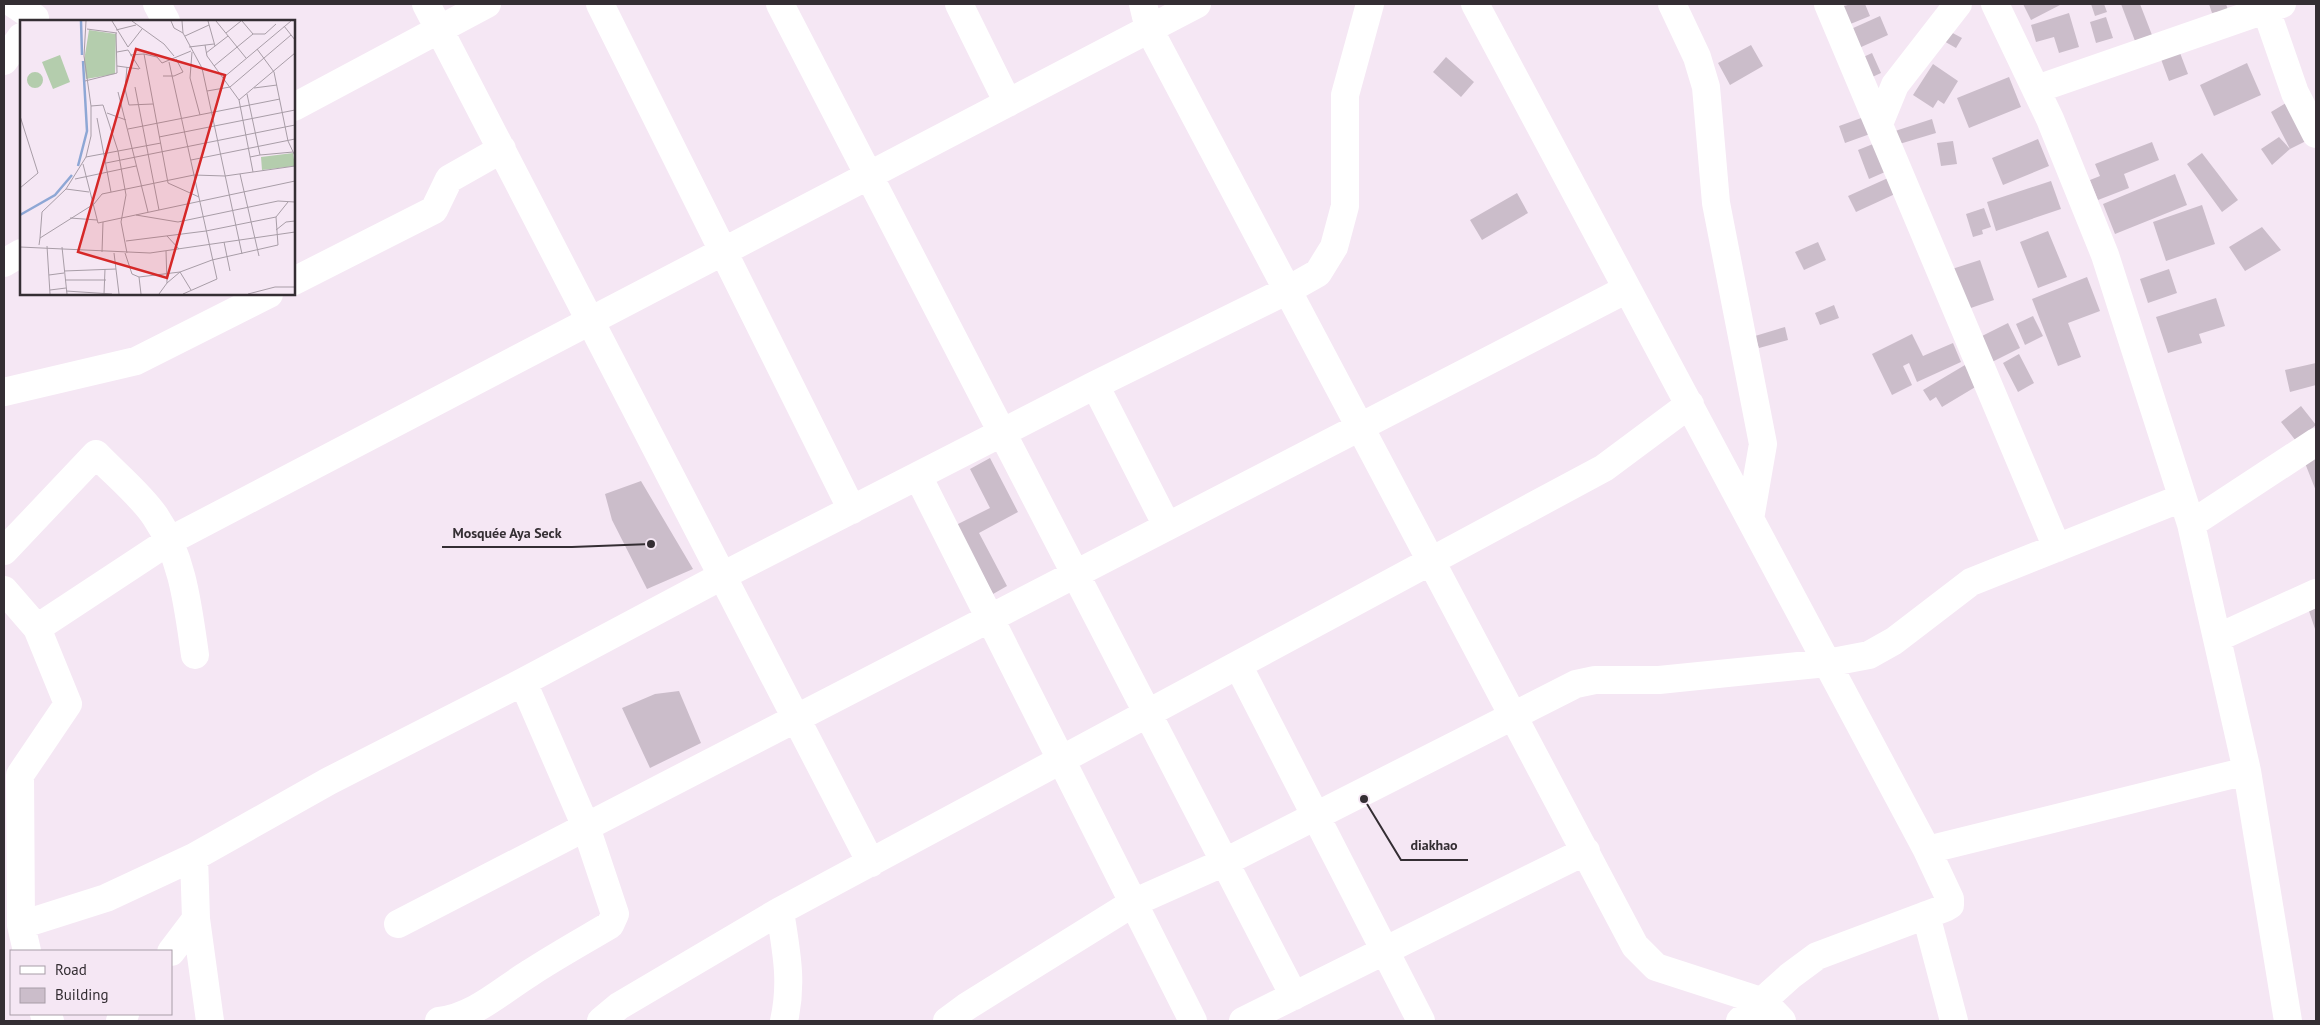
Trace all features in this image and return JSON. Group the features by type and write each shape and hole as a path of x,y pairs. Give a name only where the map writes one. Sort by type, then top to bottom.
{"street":[{"path":"157,4 165,20"},
{"path":"426,4 871,863"},
{"path":"295,106 487,4"},
{"path":"600,4 852,510"},
{"path":"780,4 1294,996"},
{"path":"959,4 1008,103"},
{"path":"37,628 169,541 1008,103 1146,16 1197,4"},
{"path":"21,925 106,898 194,857 329,781 523,682 722,576 1095,385 1288,290 1318,273 1334,247 1345,206 1345,95 1370,4"},
{"path":"1475,4 1927,850 1950,899 1950,905 1817,956 1790,976 1764,1002 1740,1021"},
{"path":"1672,4 1697,57 1706,86 1716,203 1763,444 1750,519"},
{"path":"1828,4 2057,548"},
{"path":"1880,124 1895,85 1958,4"},
{"path":"1995,4 2037,89 2105,255 2191,524 2247,771 2288,1021"},
{"path":"2037,89 2270,5 2295,94 2316,134"},
{"path":"1146,16 1288,290 1586,850 1635,946 1656,967 1764,1002 1782,1021"},
{"path":"4,60 20,34"},
{"path":"295,280 434,210 449,179 502,149"},
{"path":"4,263 20,254"},
{"path":"398,924 1627,289"},
{"path":"4,392 136,361 266,295"},
{"path":"1095,385 1167,526"},
{"path":"601,1021 619,1006 780,912 1604,468 1690,404"},
{"path":"2191,524 2316,442"},
{"path":"4,551 96,454 154,514 169,541 187,594 195,655"},
{"path":"918,476 1193,1021"},
{"path":"947,1021 966,1006 1133,903 1224,862 1576,684 1595,680 1659,680 1827,663 1869,655 1894,641 1971,582 2182,498"},
{"path":"4,590 37,628 68,704 20,774 21,925 27,950"},
{"path":"2217,638 2316,593"},
{"path":"1238,665 1421,1021"},
{"path":"439,1021 450,1020 477,1008 531,972 610,925 615,914 612,898 586,827 523,682"},
{"path":"1927,850 2247,771"},
{"path":"1243,1021 1586,850"},
{"path":"194,857 196,919 210,1021"},
{"path":"780,912 790,976 790,997 784,1021"},
{"path":"1926,915 1954,1021"},
{"path":"172,951 196,919"}],"building":[{"path":"1851,4 1865,4 1870,16 1848,25 1841,7"},
{"path":"2023,4 2062,4 2031,20"},
{"path":"2091,4 2104,4 2107,12 2095,16"},
{"path":"2121,4 2140,4 2152,35 2135,41"},
{"path":"2209,4 2226,4 2228,10 2212,13"},
{"path":"2069,13 2079,47 2059,53 2054,37 2036,42 2031,25"},
{"path":"1880,16 1888,35 1859,48 1851,29"},
{"path":"2106,17 2113,38 2096,43 2090,22"},
{"path":"1947,30 1962,38 1956,48 1942,40"},
{"path":"1751,45 1763,66 1730,85 1718,63"},
{"path":"2177,45 2188,74 2169,81 2158,51"},
{"path":"1872,53 1881,73 1868,79 1859,59"},
{"path":"1446,57 1474,82 1461,97 1433,72"},
{"path":"2247,63 2261,95 2214,116 2200,85"},
{"path":"1933,64 1958,81 1944,104 1938,100 1933,108 1913,95"},
{"path":"2009,77 2021,107 1969,128 1957,98"},
{"path":"2286,103 2306,141 2290,149 2271,112"},
{"path":"1864,117 1870,134 1845,143 1839,126"},
{"path":"1932,119 1936,133 1896,145 1892,132"},
{"path":"2279,137 2290,149 2272,165 2261,149"},
{"path":"2038,139 2049,166 2003,185 1992,158"},
{"path":"1953,141 1957,164 1941,166 1937,143"},
{"path":"2152,142 2159,160 2124,174 2129,188 2098,200 2090,180 2100,176 2095,164"},
{"path":"1873,144 1885,172 1869,179 1858,150"},
{"path":"2202,153 2238,200 2222,212 2187,164"},
{"path":"2175,174 2187,205 2115,234 2103,204"},
{"path":"1888,178 1895,194 1856,212 1848,196"},
{"path":"2051,181 2061,209 1996,231 1987,202"},
{"path":"1517,193 1528,213 1482,240 1470,220"},
{"path":"2202,205 2215,244 2166,261 2153,222"},
{"path":"1984,208 1991,227 1982,230 1983,234 1973,237 1966,214"},
{"path":"2262,227 2281,250 2245,271 2229,247"},
{"path":"2048,231 2067,277 2038,288 2020,242"},
{"path":"1818,242 1826,260 1804,270 1795,252"},
{"path":"1980,260 1994,300 1965,310 1952,269"},
{"path":"2169,269 2177,293 2148,303 2140,279"},
{"path":"2087,277 2100,311 2068,323 2081,357 2058,366 2032,299"},
{"path":"2216,298 2225,326 2199,334 2202,343 2168,353 2156,317"},
{"path":"1834,305 1839,318 1820,325 1815,313"},
{"path":"2033,316 2043,336 2025,345 2016,324"},
{"path":"2008,323 2020,348 1990,363 1978,338"},
{"path":"1785,327 1788,340 1759,348 1755,336"},
{"path":"1912,334 1923,356 1953,343 1961,362 1917,382 1909,363 1903,366 1912,385 1892,395 1872,354"},
{"path":"2019,354 2034,383 2018,392 2003,363"},
{"path":"2316,363 2316,385 2290,392 2285,370"},
{"path":"1965,365 1977,386 1942,407 1936,397 1930,401 1923,390"},
{"path":"2301,406 2316,425 2296,441 2281,422"},
{"path":"2316,453 2316,491 2303,458"},
{"path":"990,458 1018,512 979,533 1007,586 993,594 956,525 990,508 970,469"},
{"path":"641,481 693,569 647,589 612,520 605,494"},
{"path":"2316,602 2316,632 2307,605"},
{"path":"679,691 701,743 650,768 622,708 655,694"}],"place":[{"name":"Mosquée Aya Seck","path":"651,544"},
{"name":"diakhao","path":"1364,799"}]}
